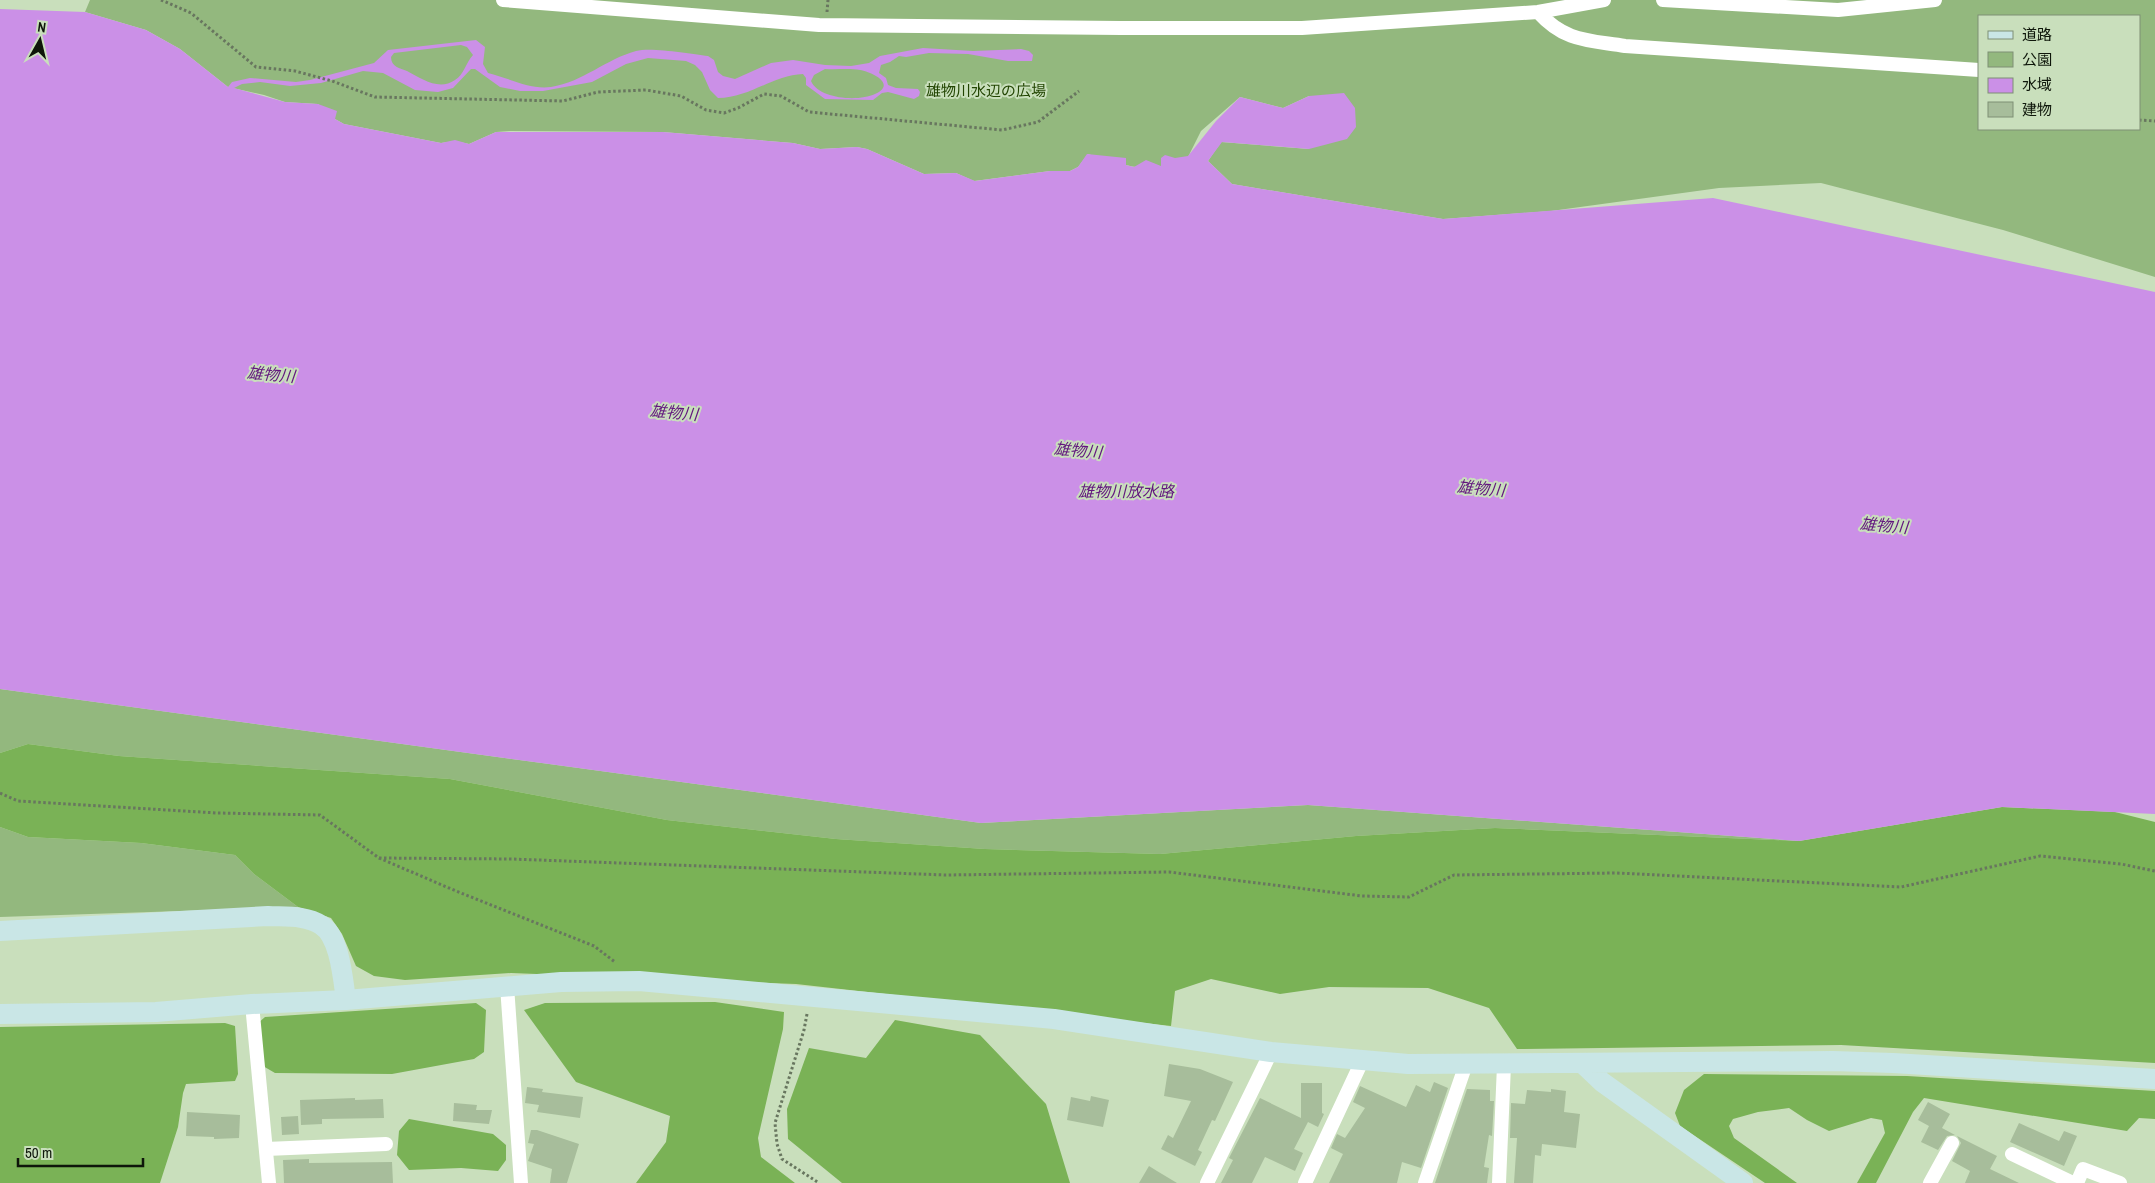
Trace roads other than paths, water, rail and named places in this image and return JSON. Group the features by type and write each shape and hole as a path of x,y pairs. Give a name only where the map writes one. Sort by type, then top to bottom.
{"street":[{"path":"503,0 818,25 1302,28 1538,12 1604,0"},
{"path":"1663,0 1838,10 1935,0"},
{"path":"1538,12 1549,25 1567,36 1625,46 1978,70"},
{"path":"0,931 268,916 302,918 322,925 335,943 341,966 346,1000"},
{"path":"0,1014 156,1012 252,1004 346,1000 561,982 639,981 1054,1019 1271,1052 1408,1064 1504,1065 1843,1061 2155,1079"},
{"path":"507,986 521,1183"},
{"path":"252,1004 269,1183"},
{"path":"1207,1183 1271,1052"},
{"path":"1305,1183 1362,1060"},
{"path":"1582,1063 1602,1082 1743,1183"},
{"path":"1425,1183 1466,1064"},
{"path":"1500,1183 1504,1065"},
{"path":"1930,1183 1952,1143"},
{"path":"266,1149 386,1144"},
{"path":"2012,1154 2073,1183"},
{"path":"2077,1183 2083,1169 2120,1183"}],"water":[{"name":"雄物川放水路","path":"0,9 85,12 146,30 180,49 228,87 232,82 250,78 296,82 310,80 374,63 388,50 476,40 485,47 483,64 488,73 535,87 551,87 563,84 584,76 615,59 643,50 661,50 708,56 714,60 718,72 723,76 735,79 771,63 793,60 825,65 851,66 869,63 880,56 923,48 973,51 1021,49 1029,51 1033,55 1032,61 1008,61 968,54 929,53 906,57 899,56 881,65 879,73 886,78 888,85 896,88 918,89 920,92 919,96 914,99 888,92 882,93 873,100 825,99 806,85 806,78 803,74 781,78 740,94 718,98 710,90 702,72 695,65 686,61 648,58 626,64 592,82 543,91 520,91 500,87 475,69 471,69 453,88 438,92 415,90 383,73 363,71 321,83 290,86 260,82 242,84 234,88 285,102 318,104 337,111 335,119 344,124 441,143 455,140 469,144 496,132 663,132 793,143 820,149 857,147 867,149 924,174 956,173 975,181 1050,171 1070,171 1078,167 1087,154 1126,158 1126,165 1134,167 1146,160 1161,166 1161,158 1165,155 1175,158 1188,156 1216,121 1240,97 1283,108 1309,96 1344,93 1355,108 1356,127 1347,139 1309,149 1222,142 1208,161 1232,184 1443,219 1713,198 2155,292 2155,814 2002,807 1799,841 1308,805 981,823 0,689","holes":["461,45 467,47 473,55 461,75 449,83 431,83 396,67 391,60 394,53","825,69 865,71 880,79 884,86 875,94 859,98 830,95 815,87 811,81 814,75"]}],"park label":[{"name":"雄物川水辺の広場","path":"986,90"}],"water label":[{"name":"雄物川","path":"271,374"},
{"name":"雄物川","path":"674,412"},
{"name":"雄物川","path":"1078,450"},
{"name":"雄物川","path":"1481,488"},
{"name":"雄物川","path":"1884,525"}]}
